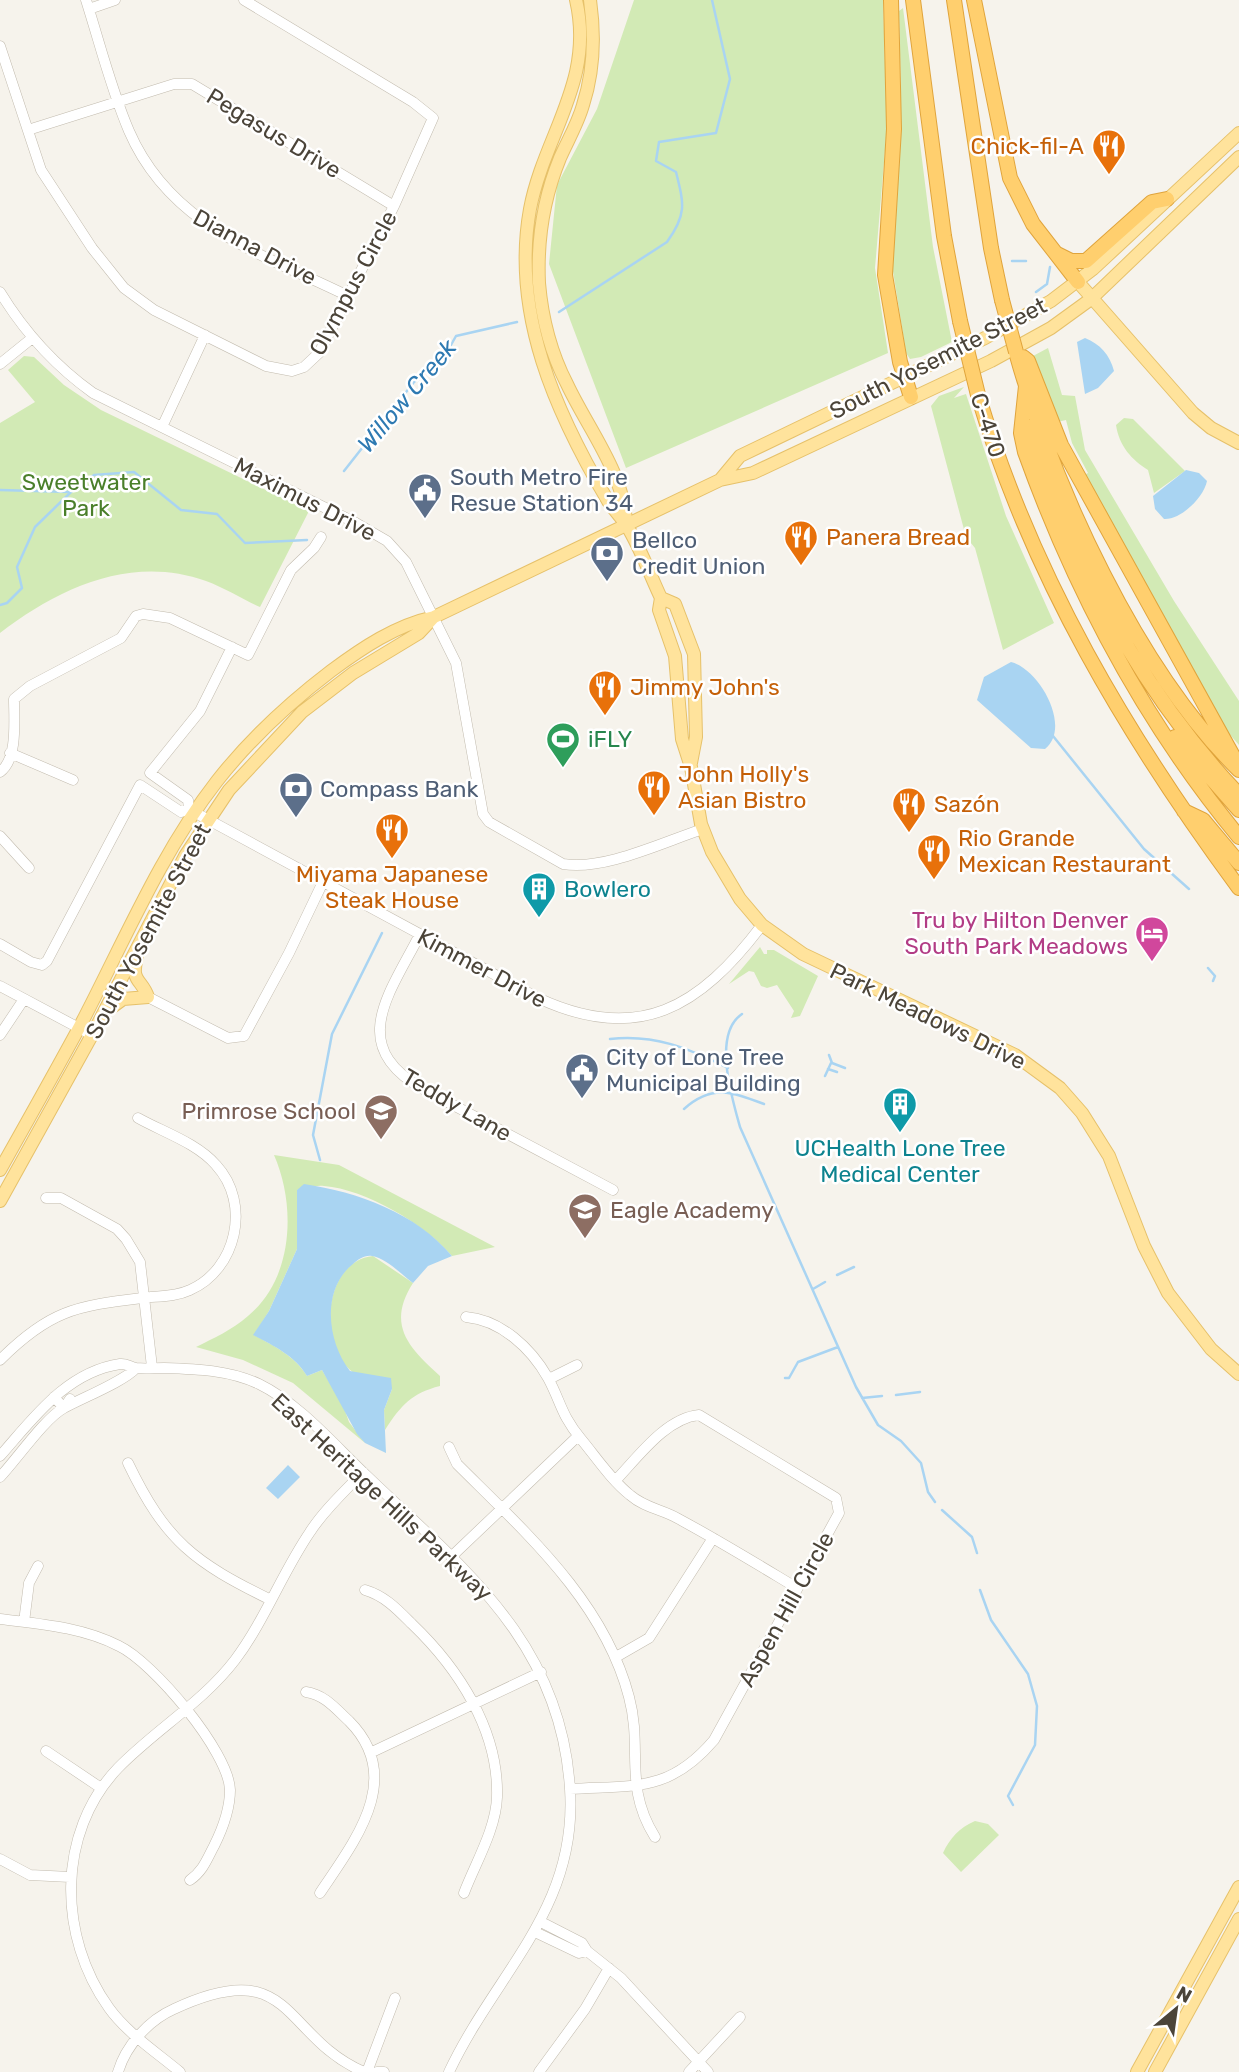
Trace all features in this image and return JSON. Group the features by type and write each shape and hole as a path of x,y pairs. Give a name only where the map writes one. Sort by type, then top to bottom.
{"highway":[{"path":"891,0 894,130 884,272 904,377 911,397"},
{"name":"C-470","path":"914,0 944,236 960,321 978,395 1007,482 1054,593 1106,690 1182,810 1239,888"},
{"path":"954,0 991,248 1016,352 1028,361 1022,440 1039,490 1087,598 1165,738 1239,837"},
{"path":"974,0 1008,172 1030,220 1077,282"},
{"path":"1055,253 1069,260 1086,261 1153,201 1167,199"},
{"path":"1026,377 1239,768"},
{"name":"C-470","path":"1026,377 1067,496 1115,593 1174,690 1239,768"},
{"path":"1023,414 1061,516 1120,635 1167,708 1239,795"},
{"path":"1123,665 1179,742 1239,810"},
{"path":"1182,810 1203,820 1239,863"}],"main road":[{"name":"Park Meadows Drive","path":"576,0 580,51 576,76 567,111 542,166 531,208 525,259 526,289 536,343 558,404 606,498 626,524 661,598 660,614 675,656 682,739 691,767 702,829 732,888 762,925 821,963 1015,1055 1060,1088 1082,1113 1105,1148 1144,1246 1168,1293 1203,1339 1239,1374"},
{"name":"Park Meadows Drive","path":"590,0 593,36 591,71 583,106 545,205 539,285 547,331 558,366 622,494 626,524"},
{"name":"South Yosemite Street","path":"720,480 740,456 1025,317 1077,282 1239,133"},
{"name":"South Yosemite Street","path":"0,1170 194,812 242,752 302,693 378,640 412,622 434,617 720,480 749,475 1017,348 1091,299 1239,157"},
{"path":"1077,282 1193,413 1211,428 1239,443"},
{"name":"Park Meadows Drive","path":"661,598 675,604 695,653 696,737 691,767"},
{"path":"660,614 668,619 687,679 695,685"},
{"name":"South Yosemite Street","path":"0,1201 206,821 253,762 302,712 353,673 419,633 434,617"},
{"path":"678,686 687,697 689,728 696,737"},
{"path":"143,937 134,969 136,982 148,997"},
{"path":"102,1015 123,999 148,997"},
{"path":"1138,2072 1239,1887"},
{"path":"1155,2072 1239,1919"}],"street":[{"path":"88,5 115,0"},
{"name":"Olympus Circle","path":"0,46 50,187 113,276 154,310 266,366 292,371 314,360 394,206 433,118 413,102 244,0"},
{"name":"Dianna Drive","path":"88,5 129,132 154,177 193,217 215,231 348,296"},
{"name":"Pegasus Drive","path":"28,130 174,84 192,84 394,206"},
{"name":"Maximus Drive","path":"0,292 31,339 69,376 93,393 387,541 407,562 461,679 483,814 489,822 564,864 576,866 621,856 702,829"},
{"path":"162,428 205,335"},
{"path":"0,364 31,339"},
{"path":"0,772 8,764 14,699 30,686 121,638 136,617 144,614 170,618 248,654 291,570 314,548 321,537"},
{"path":"0,944 31,962 42,965 47,961 140,785 181,812 189,809 188,800 150,772 200,711 232,647"},
{"path":"10,753 73,780"},
{"name":"Kimmer Drive","path":"194,812 322,884 561,1009 621,1019 662,1012 712,984 762,925"},
{"path":"0,836 29,868"},
{"path":"148,997 228,1038 244,1036 284,963 322,884"},
{"name":"Teddy Lane","path":"419,936 382,1008 379,1022 382,1045 391,1066 403,1078 613,1190"},
{"path":"0,986 92,1035"},
{"path":"0,1035 24,999"},
{"path":"0,1360 45,1320 82,1307 186,1292 207,1282 229,1255 235,1210 231,1191 217,1165 200,1151 138,1118"},
{"path":"47,1198 61,1198 117,1229 140,1262 152,1367"},
{"path":"466,1317 482,1319 508,1333 530,1352 549,1379 562,1415 628,1494 648,1508 671,1515 713,1538 797,1588"},
{"name":"East Heritage Hills Parkway","path":"0,1456 54,1397 77,1380 123,1363 136,1368 210,1369 259,1384 293,1408 451,1557 495,1602 519,1634 541,1672 565,1742 570,1789 568,1841 555,1894 541,1922 468,2031 449,2072"},
{"path":"549,1379 577,1365"},
{"name":"East Heritage Hills Parkway","path":"0,1477 73,1398 104,1383 128,1377 136,1368"},
{"path":"94,1372 104,1383"},
{"path":"54,1397 73,1398 77,1380"},
{"name":"East Heritage Hills Parkway","path":"73,1398 104,1383"},
{"name":"Aspen Hill Circle","path":"570,1789 659,1782 694,1763 714,1740 839,1513 836,1497 699,1415 685,1416 646,1448 616,1480"},
{"path":"451,1557 500,1507 578,1436"},
{"path":"449,1447 457,1464 540,1548 585,1602 616,1657 634,1721 634,1785 655,1837"},
{"path":"128,1463 146,1501 180,1545 215,1572 271,1601"},
{"path":"180,2072 110,2010 86,1967 73,1922 70,1877 85,1819 101,1788 136,1750 214,1684 234,1660 310,1531 362,1472"},
{"path":"616,1657 649,1638 713,1538"},
{"path":"24,1622 29,1583 38,1566"},
{"path":"365,1590 381,1595 429,1640 451,1666 473,1702 490,1747 497,1796 494,1816 464,1893"},
{"path":"0,1619 85,1632 121,1647 149,1668 218,1752 235,1788 224,1825 200,1873 190,1880"},
{"path":"370,1753 541,1672"},
{"path":"306,1692 320,1695 353,1726 370,1753 374,1774 369,1815 320,1893"},
{"path":"46,1751 101,1788"},
{"path":"0,1859 30,1875 70,1877"},
{"path":"541,1922 582,1943 708,2072"},
{"path":"535,1933 579,1953 587,1951"},
{"path":"539,2072 585,2009 609,1968"},
{"path":"118,2072 138,2037 163,2014 194,1999 236,1989 255,1991 288,2008 331,2051 366,2072 395,1998"},
{"path":"689,2072 740,2017"},
{"path":"377,2072 384,2072"}],"green space":[{"path":"634,0 883,0 887,127 875,268 888,353 626,468 549,264 557,185 597,109"},
{"path":"903,8 933,247 952,342 921,357 910,359 906,353 892,265 901,97 899,11"},
{"path":"1048,348 1062,395 1075,396 1085,450 1174,601 1239,701 1239,745 1225,729 1084,475 1088,473 1072,443 1066,420 1057,422 1033,356"},
{"name":"Sweetwater Park","path":"24,356 34,357 64,385 101,410 309,511 260,607 206,581 151,571 97,580 71,590 46,602 0,633 0,423 35,402 8,370"},
{"path":"964,387 954,398 966,394 1006,516 1054,623 1003,650 975,548 966,537 931,406 939,396"},
{"path":"1124,418 1133,419 1185,471 1154,493 1148,470 1132,457 1120,439 1116,425"},
{"path":"760,947 764,954 767,954 767,950 774,950 818,976 800,1016 791,1018 794,1011 777,985 767,988 761,986 754,972 749,971 729,984"},
{"path":"274,1155 339,1165 495,1247 452,1256 427,1232 376,1201 324,1186 297,1190 297,1249 269,1311 254,1335 290,1357 307,1376 322,1370 343,1405 349,1422 365,1443 293,1383 243,1360 196,1347 229,1330 248,1316 275,1282 287,1240 288,1218 286,1196"},
{"path":"373,1256 413,1283 401,1311 405,1335 419,1356 440,1376 440,1386 422,1392 408,1401 385,1430 384,1410 392,1389 363,1378 348,1368 338,1355 330,1321 336,1286 345,1272 357,1261"},
{"path":"975,1821 988,1824 999,1835 961,1872 943,1853 956,1834"}],"water":[{"path":"1085,338 1104,351 1114,371 1098,388 1085,394 1077,342"},
{"path":"1186,470 1199,473 1207,481 1205,487 1197,500 1184,512 1164,519 1155,509 1153,496"},
{"path":"1011,662 1032,676 1049,700 1055,728 1052,740 1045,749 1031,748 977,700 984,677"},
{"path":"304,1184 365,1199 404,1216 438,1241 452,1256 428,1266 413,1283 383,1260 372,1256 364,1257 353,1264 336,1287 332,1301 332,1331 342,1359 350,1371 391,1378 392,1389 384,1410 386,1453 365,1443 357,1434 322,1370 307,1376 290,1357 253,1335 269,1311 297,1249 297,1190"},
{"path":"288,1465 300,1477 278,1499 266,1488"}],"waterway":[{"name":"Willow Creek","path":"559,312 667,242 678,224 682,201 676,172 656,161 659,142 716,133 730,79 712,0"},
{"path":"1012,261 1026,261"},
{"path":"1036,292 1047,284 1050,267"},
{"name":"Willow Creek","path":"344,471 414,382 447,352 456,336 517,322"},
{"name":"Willow Creek","path":"0,605 7,603 22,588 17,567 35,527 71,492 94,475 134,472 181,510 217,514 245,543 307,540"},
{"path":"0,490 70,492"},
{"path":"1053,736 1144,849 1189,889"},
{"path":"320,1160 313,1135 332,1034 382,933"},
{"path":"1208,968 1215,976 1213,981"},
{"path":"742,1014 733,1023 726,1051 729,1084 740,1127 856,1387 878,1425 901,1441 921,1463 928,1492 935,1502"},
{"path":"610,1039 642,1039 671,1044 728,1068"},
{"path":"829,1055 832,1063 845,1068"},
{"path":"825,1076 831,1063"},
{"path":"828,1069 837,1072"},
{"path":"684,1109 694,1101 713,1093 742,1096 764,1104"},
{"path":"837,1275 854,1267"},
{"path":"813,1289 825,1282"},
{"path":"785,1378 789,1378 798,1362 838,1347"},
{"path":"896,1395 920,1392"},
{"path":"862,1398 882,1396"},
{"path":"942,1510 972,1537 977,1553"},
{"path":"980,1590 991,1620 1028,1674 1037,1706 1035,1745 1008,1796 1013,1805"}],"place":[{"name":"Chick-fil-A","path":"1109,176"},
{"name":"South Metro Fire Resue Station 34","path":"425,520"},
{"name":"Panera Bread","path":"801,567"},
{"name":"Bellco Credit Union","path":"607,583"},
{"name":"Jimmy John's","path":"605,717"},
{"name":"iFLY","path":"563,769"},
{"name":"John Holly's Asian Bistro","path":"654,817"},
{"name":"Compass Bank","path":"296,819"},
{"name":"Sazón","path":"909,834"},
{"name":"Miyama Japanese Steak House","path":"392,860"},
{"name":"Rio Grande Mexican Restaurant","path":"934,881"},
{"name":"Bowlero","path":"539,919"},
{"name":"Tru by Hilton Denver South Park Meadows","path":"1152,963"},
{"name":"City of Lone Tree Municipal Building","path":"582,1100"},
{"name":"UCHealth Lone Tree Medical Center","path":"900,1134"},
{"name":"Primrose School","path":"381,1141"},
{"name":"Eagle Academy","path":"585,1240"}]}
